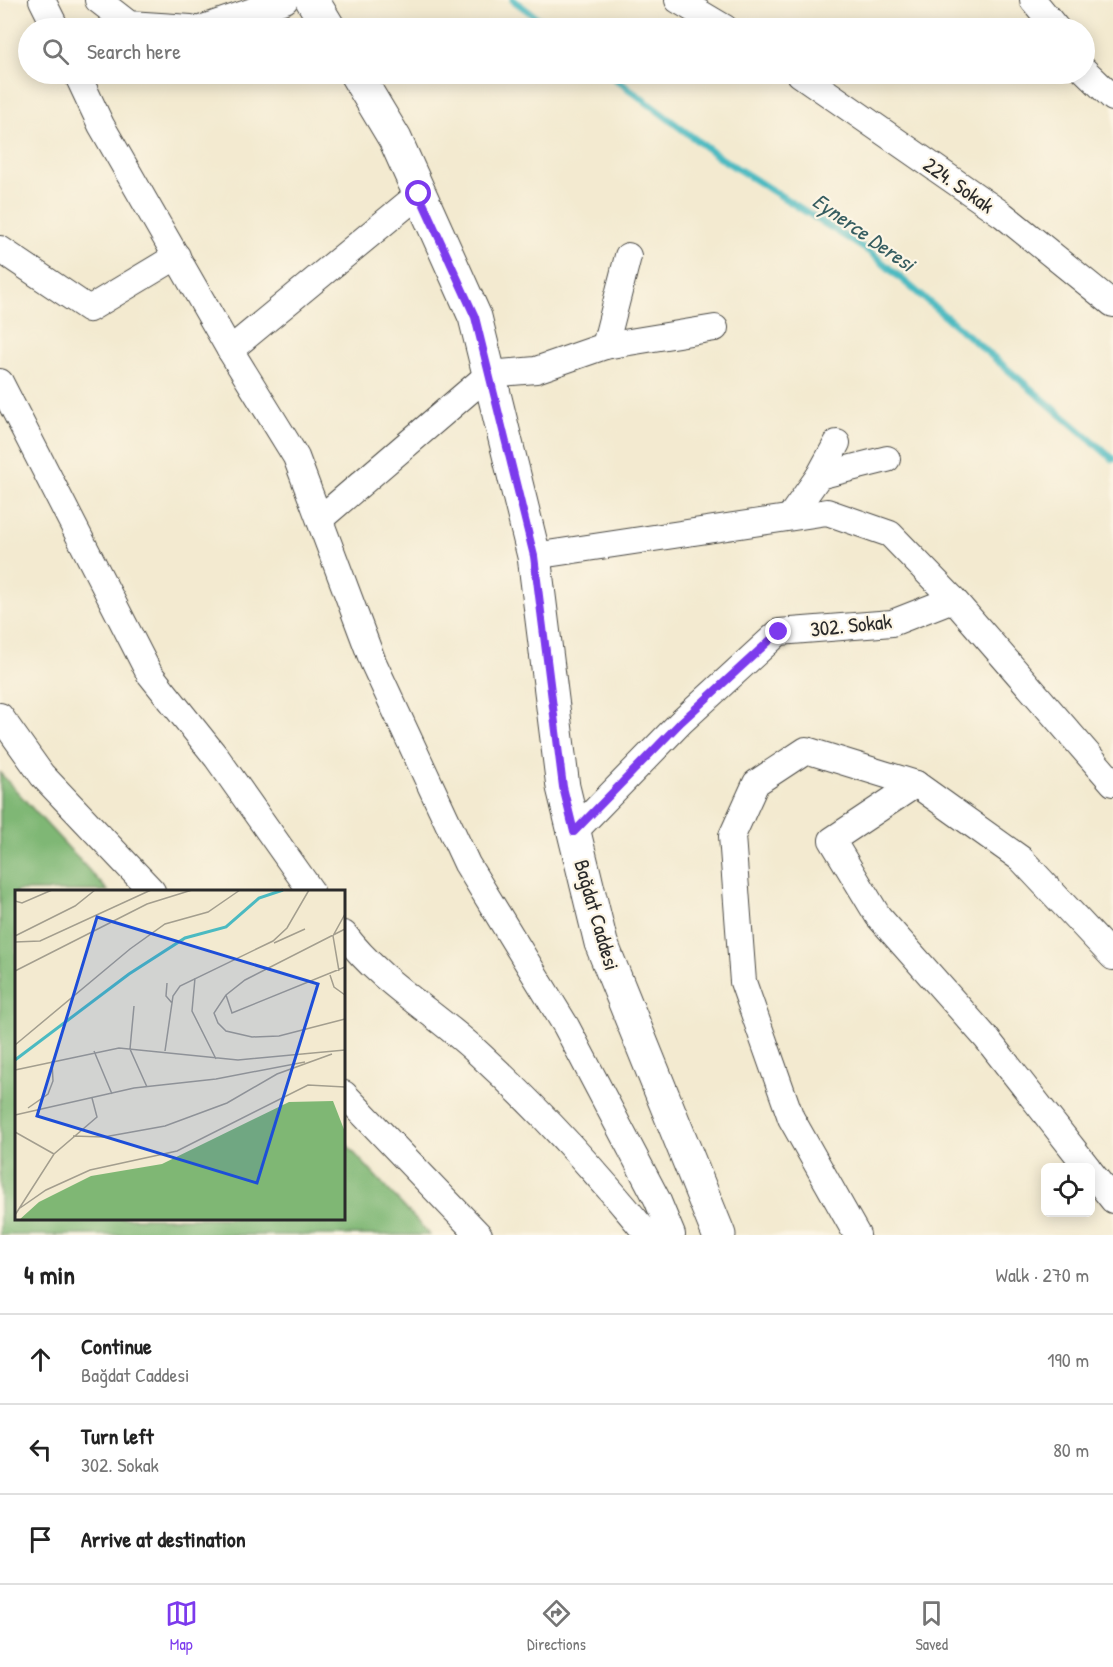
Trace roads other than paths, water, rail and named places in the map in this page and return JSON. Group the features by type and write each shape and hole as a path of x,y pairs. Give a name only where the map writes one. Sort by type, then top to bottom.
{"main road":[{"path":"312,0 323,18"},
{"name":"Bağdat Caddesi","path":"362,84 396,139 475,317 534,556 563,787 601,944 719,1235"}],"street":[{"path":"42,0 51,18"},
{"path":"98,0 121,18"},
{"path":"232,18 285,0"},
{"path":"678,0 708,18"},
{"path":"1034,0 1048,18"},
{"path":"1095,81 1113,98"},
{"path":"82,84 101,125 230,350 296,457 373,662 467,864 566,1026 657,1199 672,1235"},
{"name":"224. Sokak","path":"814,84 1003,215 1113,304"},
{"path":"230,350 419,194"},
{"path":"0,249 89,309 177,256"},
{"path":"605,346 628,256"},
{"path":"320,519 489,374 536,370 605,346 715,328"},
{"path":"0,382 149,673 217,758 309,890"},
{"path":"790,517 819,476 837,442"},
{"path":"819,476 887,459"},
{"path":"534,556 827,513 890,534 953,599 1113,783"},
{"name":"302. Sokak","path":"574,832 681,722 779,632 892,623 953,599"},
{"path":"0,716 42,775 151,890"},
{"path":"857,1235 791,1118 743,982 732,836 756,783 806,750 916,784 1020,859 1113,957"},
{"path":"916,784 832,840 878,916 987,1039 1084,1163"},
{"path":"345,935 362,958 476,1051 593,1168 648,1235"},
{"path":"345,1095 479,1235"},
{"path":"1095,1177 1113,1200"}],"waterway":[{"name":"Eynerce Deresi","path":"513,0 537,18"},
{"name":"Eynerce Deresi","path":"622,84 719,157 870,252 1113,459"}]}
